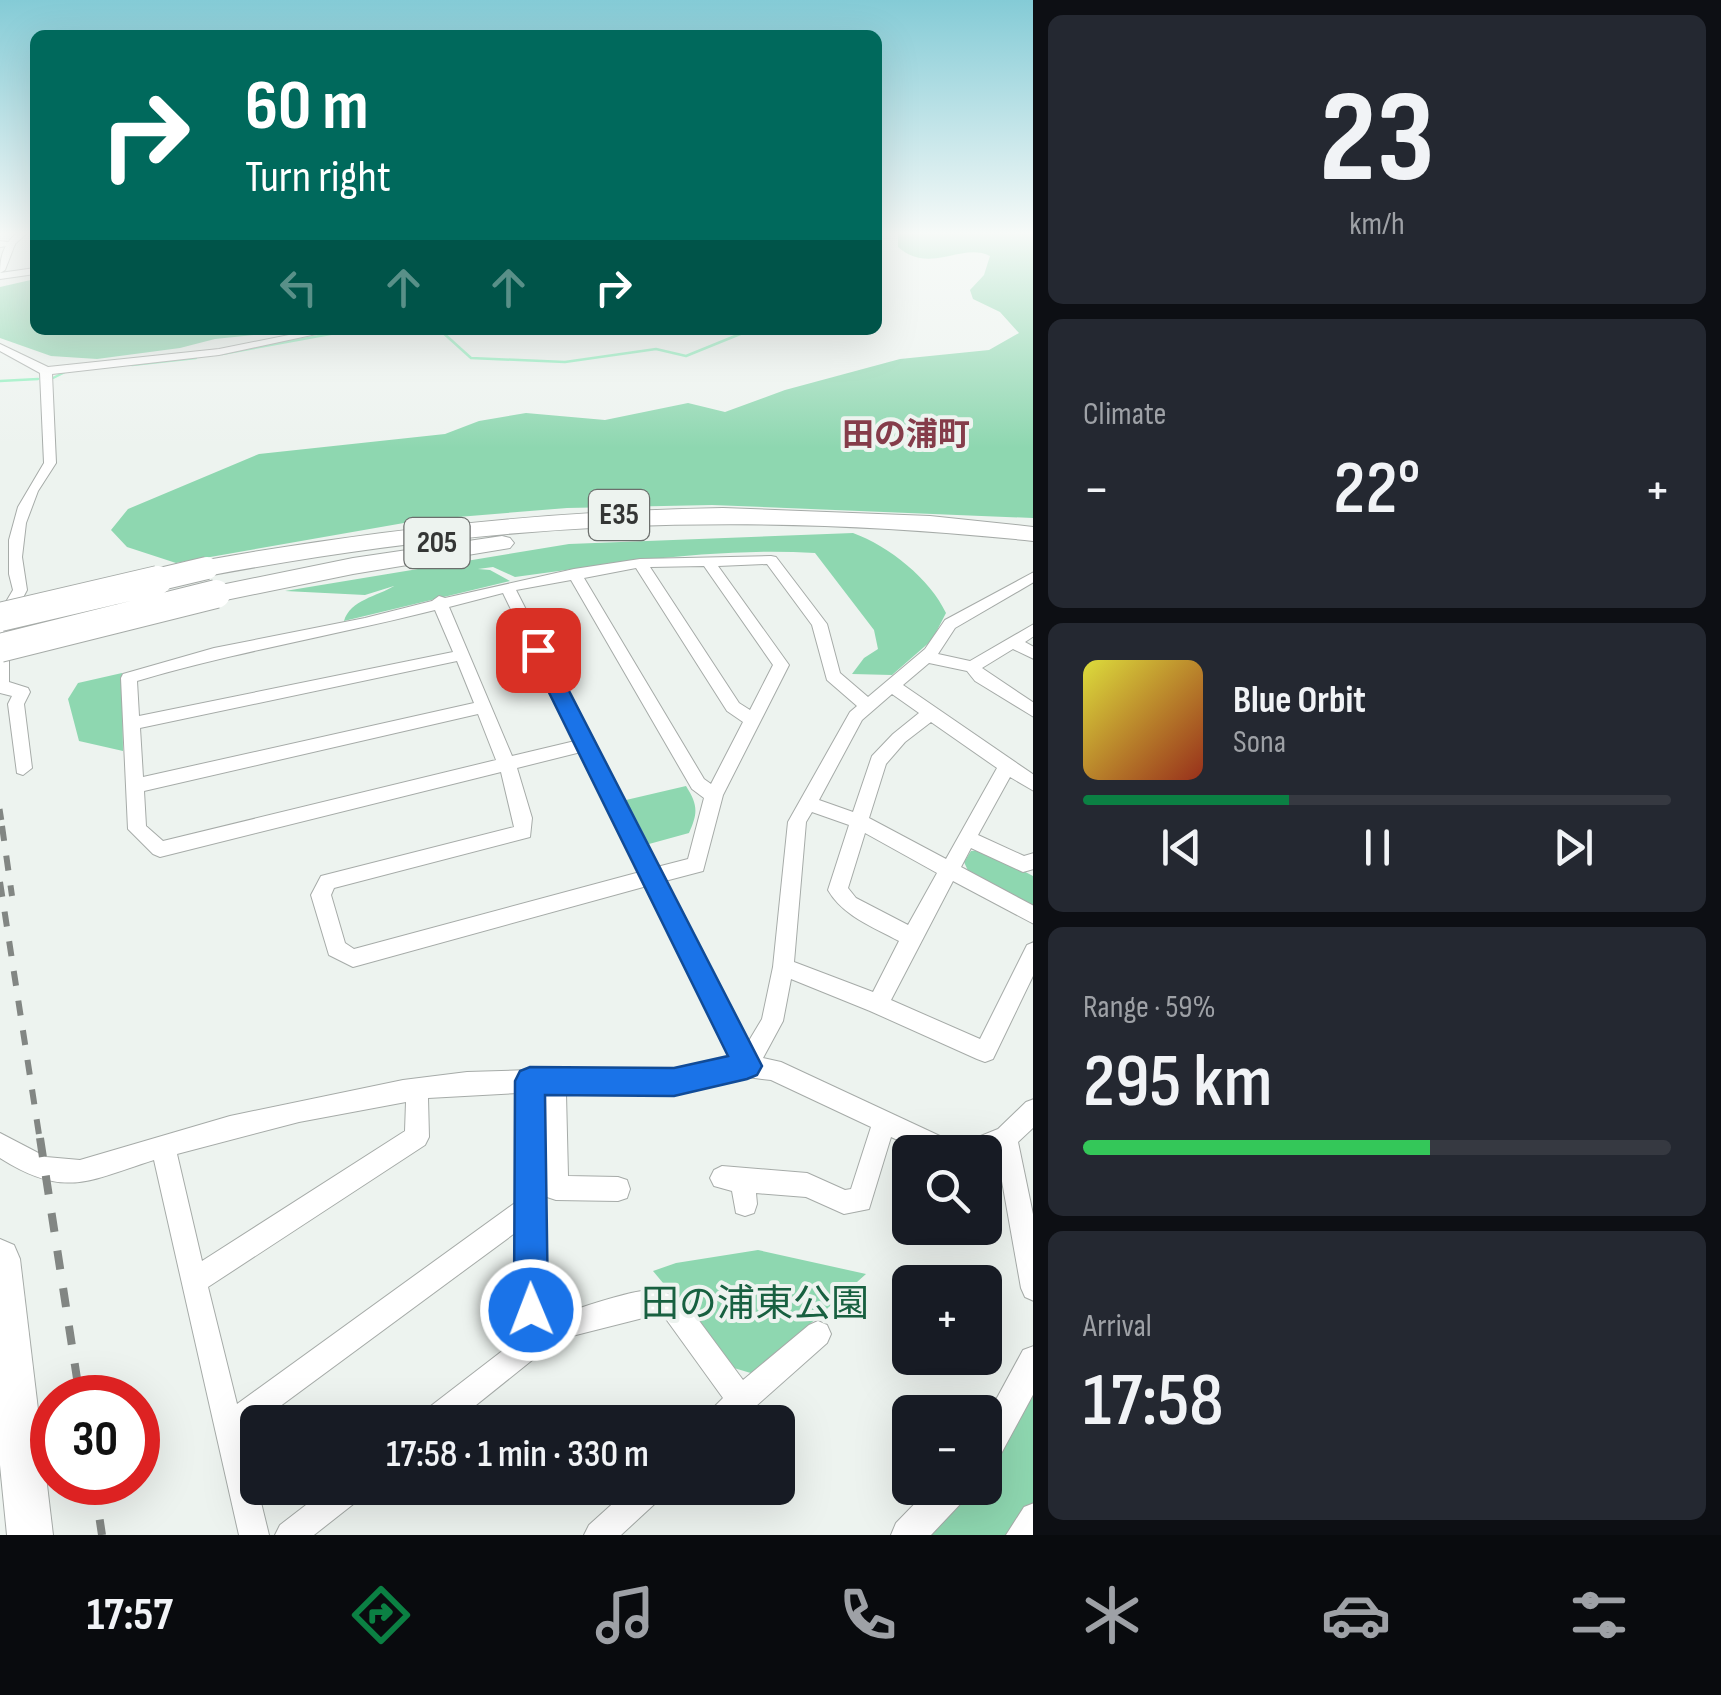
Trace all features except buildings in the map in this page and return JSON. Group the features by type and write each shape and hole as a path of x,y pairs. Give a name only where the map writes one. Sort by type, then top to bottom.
{"highway":[{"name":"E35","path":"0,617 207,568 368,539 547,520 783,514 900,520 1033,534"},
{"path":"33,623 306,554 547,520"},
{"name":"205","path":"0,632 282,567 426,545 670,522 848,523"},
{"name":"E35","path":"0,648 216,594 402,558 546,537 676,526 848,523 1033,534"},
{"path":"0,1259 30,1535"}],"street":[{"path":"0,347 46,372 219,352 305,335"},
{"path":"23,768 16,704 22,692 6,689 1,683 1,624 20,590 14,571 19,526 30,487 50,463 46,372"},
{"path":"584,745 160,849 137,828 129,678 214,653 365,623 439,601 574,574 640,564 771,560 819,624 833,676 868,706"},
{"path":"439,601 526,819 522,832 328,882 322,896 336,949 353,958 696,865 714,795 781,665 708,562"},
{"path":"640,564 732,706 751,719"},
{"path":"574,574 698,784 714,795"},
{"path":"747,1066 772,1021 783,968 797,822 856,716 927,656 950,624 1033,577"},
{"path":"508,587 747,1066"},
{"path":"972,667 1033,630"},
{"path":"1013,642 1033,653"},
{"path":"131,724 462,655"},
{"path":"927,656 972,667 981,678 1033,710"},
{"path":"892,686 1033,783"},
{"path":"134,786 482,707"},
{"path":"909,936 849,904 838,890 878,761 930,713"},
{"path":"878,1004 909,936 951,871 1007,766"},
{"path":"808,802 859,821 1033,915"},
{"path":"969,839 1023,864 1033,862"},
{"path":"783,968 878,1004 986,1052 1033,953"},
{"path":"0,1145 30,1166 70,1176 163,1146 289,1115 417,1090 542,1081 674,1082 747,1066 773,1070 913,1135"},
{"path":"542,1081 556,1188 618,1190"},
{"path":"532,1344 529,1207 542,1081"},
{"path":"194,1281 417,1137 417,1090"},
{"path":"1002,1139 1033,1111"},
{"path":"736,1187 806,1185 844,1202 860,1200 884,1122"},
{"path":"1006,1138 1033,1283"},
{"path":"163,1146 254,1535"},
{"path":"230,1426 529,1207"},
{"path":"455,1405 532,1344 568,1324 651,1303 674,1308 741,1400"},
{"path":"736,1405 818,1334"},
{"path":"1002,1420 1033,1363"},
{"path":"290,1535 328,1505"},
{"path":"599,1535 632,1505"},
{"path":"908,1535 936,1505"}],"green space":[{"path":"0,305 30,305 30,335 253,335 97,359 51,356 0,338"},
{"path":"985,305 1033,305 1033,518 712,505 567,508 421,520 176,563 127,547 111,530 128,509 259,454 445,434 479,421 526,413 605,420 688,403 725,412 785,390 900,359 989,350 1019,333 1000,312"},
{"path":"853,533 907,565 930,588 946,613 932,640 892,675 852,674 864,658 878,649 874,630 815,553 702,555 515,577 493,567 478,569 490,570 510,581 344,621 358,603 394,586 365,595 285,591 569,544"},
{"path":"122,673 123,751 79,741 68,699 78,683"},
{"path":"686,786 695,809 689,833 649,844 626,800"},
{"path":"984,850 1033,876 1033,909 970,875 964,862 971,851"},
{"name":"田の浦東公園","path":"758,1250 866,1274 754,1374 734,1368 653,1271 676,1263"},
{"path":"1033,1389 1033,1535 916,1535 941,1505 1002,1505 1002,1428"}],"waterway":[{"path":"222,354 325,335"},
{"path":"446,335 471,358 565,362 656,349 686,356 738,335"},
{"path":"132,365 196,358"},
{"path":"53,378 67,371"},
{"path":"0,381 38,379"}],"railway":[{"path":"0,809 3,828"},
{"path":"2,826 12,896"},
{"path":"0,882 40,1141"},
{"path":"40,1138 76,1375"},
{"path":"97,1505 102,1535"}],"district":[{"name":"田の浦町","path":"906,435"}],"route":[{"path":"531,1310 530,1081 674,1082 747,1066 538,650"}]}
